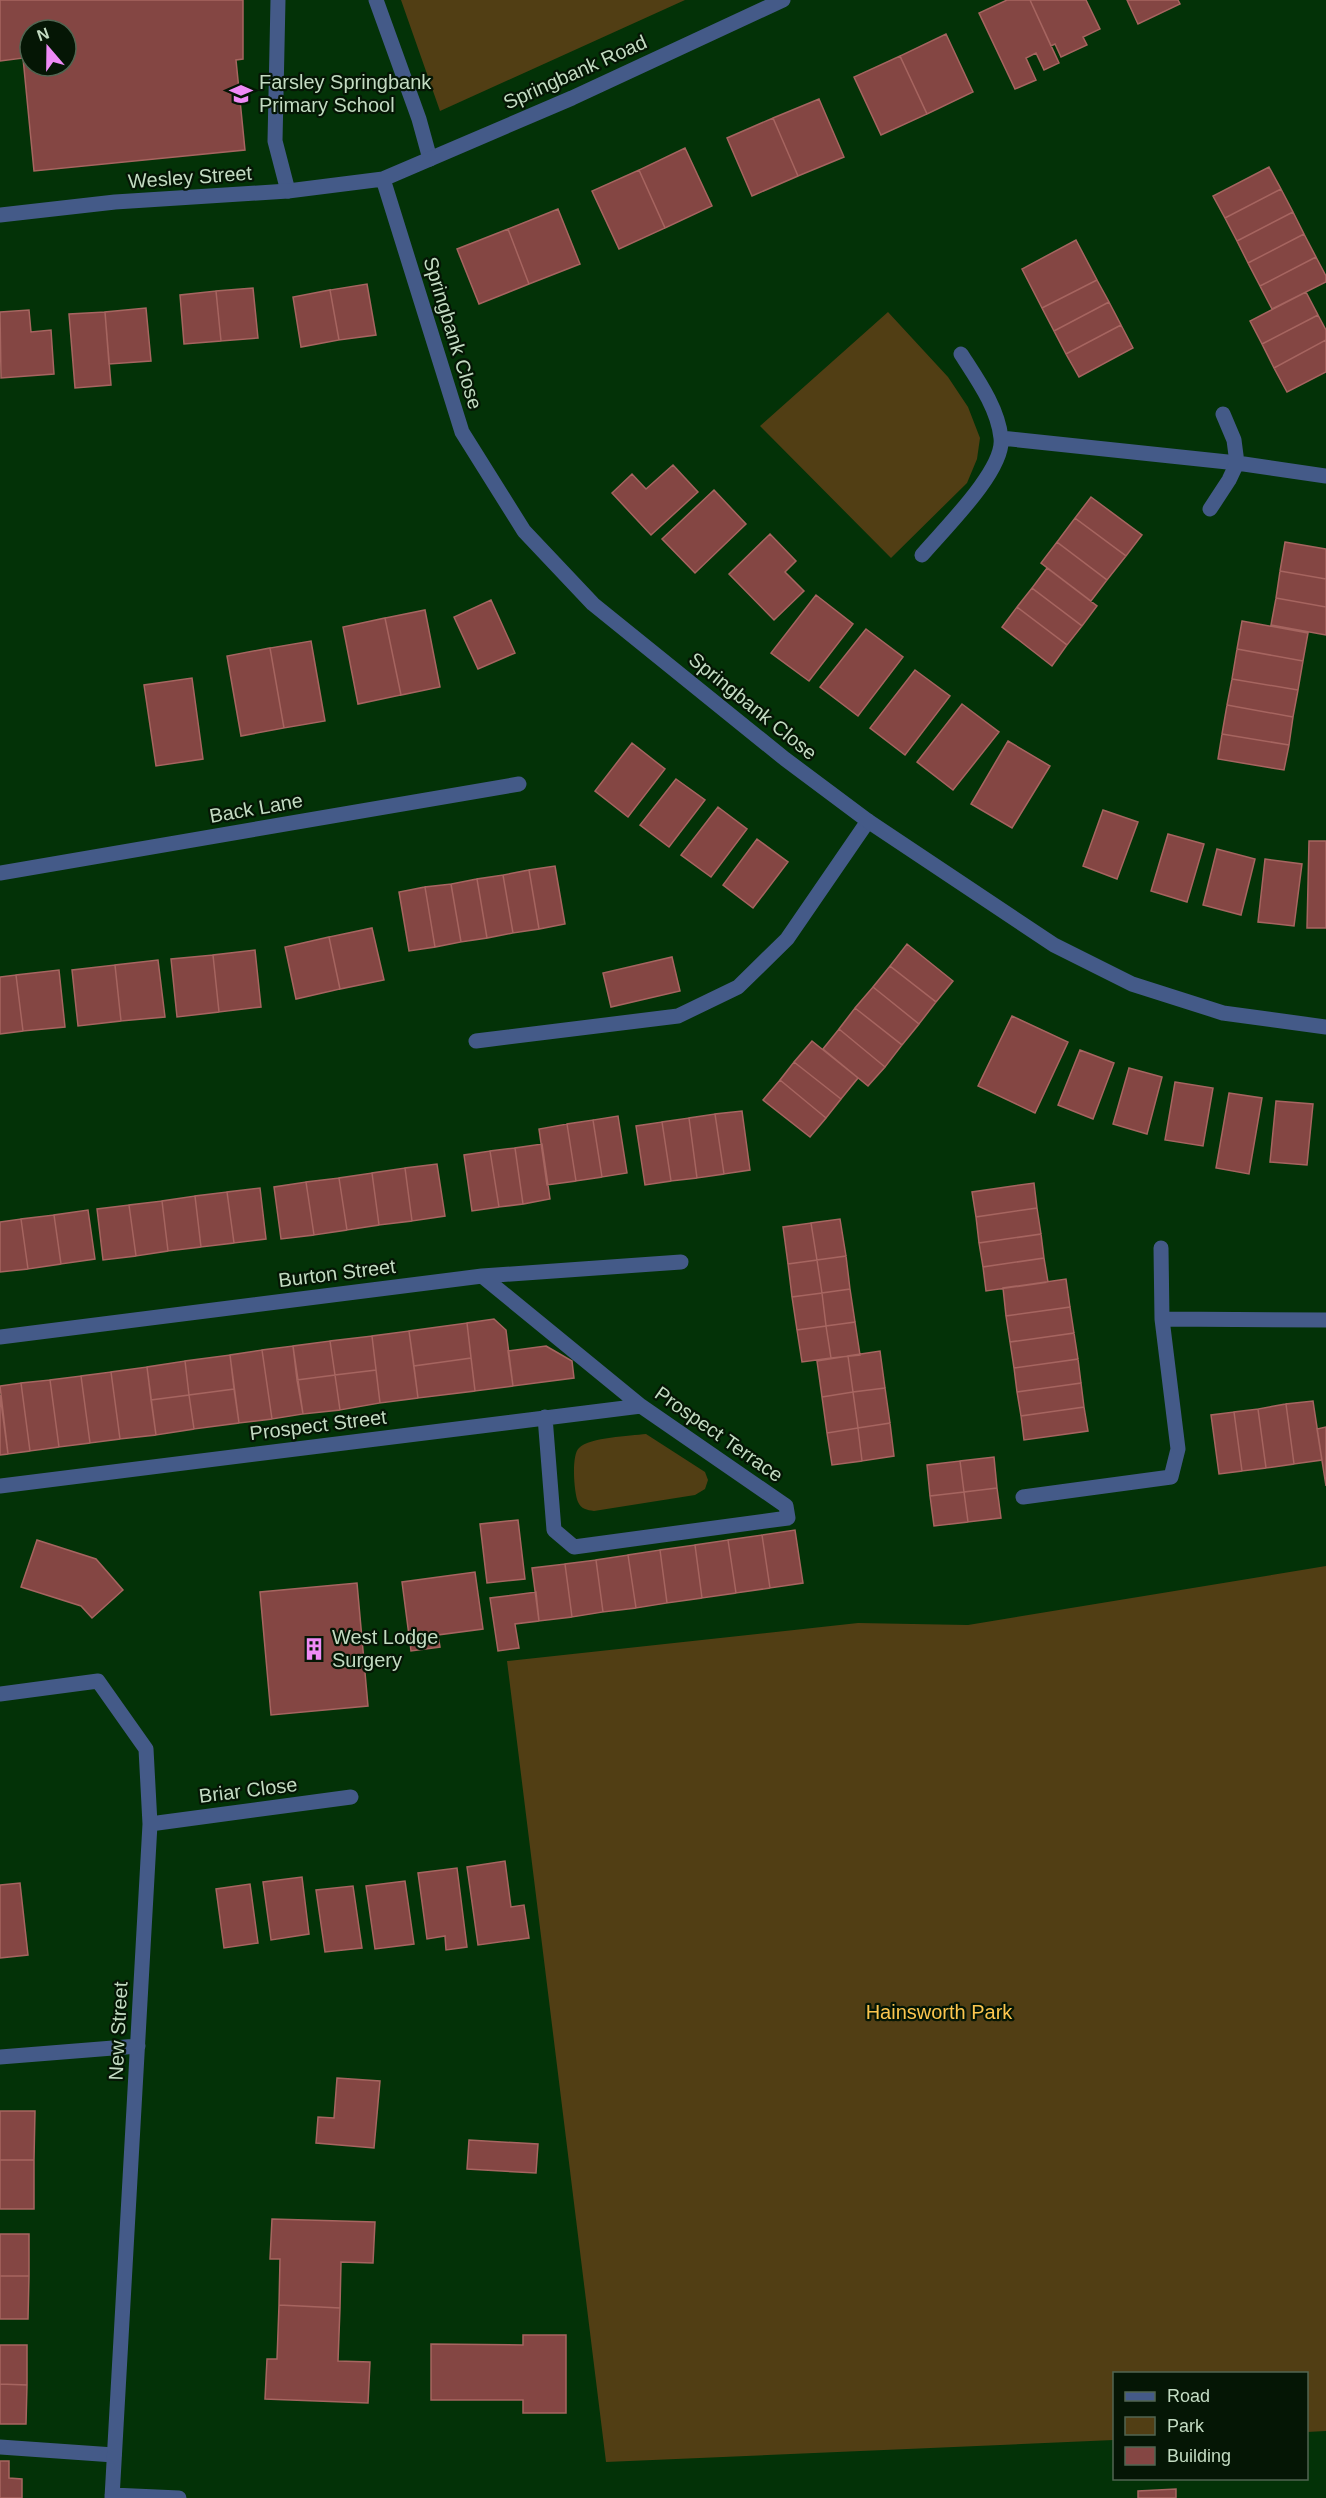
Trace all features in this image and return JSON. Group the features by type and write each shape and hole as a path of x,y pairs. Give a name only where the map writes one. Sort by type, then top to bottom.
{"street":[{"path":"278,0 275,141 288,191"},
{"path":"376,0 419,119 430,159"},
{"name":"Springbank Road","path":"383,179 572,98 783,0"},
{"name":"Wesley Street","path":"0,215 115,202 288,191 383,179"},
{"name":"Springbank Close","path":"383,179 462,432 524,531 593,604 785,759 867,821 1054,945 1132,984 1223,1013 1326,1026"},
{"path":"922,555 984,484 1000,454 1001,438 982,387 961,354"},
{"path":"1210,509 1237,463 1234,440 1223,414"},
{"path":"1001,438 1237,463 1326,476"},
{"name":"Back Lane","path":"0,873 519,784"},
{"path":"476,1041 678,1016 738,987 787,939 867,821"},
{"path":"1023,1497 1171,1477 1178,1449 1162,1318 1161,1248"},
{"name":"Burton Street","path":"0,1337 482,1276 681,1262"},
{"name":"Prospect Terrace","path":"482,1276 641,1406 786,1506 788,1518 574,1547 554,1530 545,1417"},
{"path":"1162,1318 1326,1320"},
{"name":"Prospect Street","path":"0,1486 641,1406"},
{"name":"New Street","path":"0,1694 98,1681 147,1749 150,1824 112,2497"},
{"name":"Briar Close","path":"150,1824 351,1797"},
{"path":"0,2057 138,2046"},
{"path":"0,2448 114,2455"},
{"path":"112,2497 179,2498"}],"green space":[{"path":"401,0 685,0 440,111"},
{"path":"888,312 948,377 968,407 980,438 977,459 967,483 891,558 760,426"},
{"path":"646,1434 705,1472 708,1480 705,1489 695,1495 594,1511 581,1506 574,1483 575,1458 579,1448 584,1444 601,1439"},
{"name":"Hainsworth Park","path":"1326,1566 1326,2431 1308,2432 1308,2372 1113,2372 1113,2440 606,2462 507,1661 858,1623 968,1625"}],"building":[{"path":"0,0 243,0 243,59 236,60 245,150 34,171 25,78 78,78 78,18 18,18 18,59 0,61"},
{"path":"1007,0 1030,0 1059,63 1044,70 1036,53 1026,58 1036,80 1015,89 979,13"},
{"path":"1030,0 1086,0 1100,29 1083,37 1087,45 1061,57 1055,44 1051,46"},
{"path":"1127,0 1178,0 1180,4 1138,24"},
{"path":"946,34 973,92 927,114 900,56"},
{"path":"900,56 927,114 881,135 854,77"},
{"path":"819,99 844,157 798,176 773,118"},
{"path":"773,118 798,176 752,196 727,138"},
{"path":"685,148 712,206 665,228 639,170"},
{"path":"1269,167 1281,189 1225,218 1213,196"},
{"path":"639,170 665,228 619,249 592,191"},
{"path":"1281,189 1293,212 1237,241 1225,218"},
{"path":"558,209 580,264 529,284 508,229"},
{"path":"1293,212 1304,234 1248,263 1237,241"},
{"path":"508,229 529,284 479,304 457,249"},
{"path":"1304,234 1316,257 1260,286 1248,263"},
{"path":"1076,240 1097,280 1042,308 1022,269"},
{"path":"1316,257 1326,276 1326,282 1272,309 1260,286"},
{"path":"1097,280 1109,302 1054,331 1042,308"},
{"path":"367,284 376,335 339,340 330,290"},
{"path":"253,288 258,338 221,341 216,291"},
{"path":"330,290 339,340 301,347 293,297"},
{"path":"216,291 221,341 184,344 180,295"},
{"path":"1306,292 1318,315 1262,344 1250,321"},
{"path":"1109,302 1121,325 1066,354 1054,331"},
{"path":"146,308 151,361 109,364 105,312"},
{"path":"29,310 31,332 51,330 54,374 1,378 0,312"},
{"path":"105,312 111,385 75,388 69,314"},
{"path":"1318,315 1326,330 1326,340 1274,368 1262,344"},
{"path":"1121,325 1133,348 1079,377 1066,354"},
{"path":"1326,340 1326,372 1287,392 1274,368"},
{"path":"673,465 698,492 651,535 612,493 632,474 646,489"},
{"path":"714,490 746,524 695,573 662,539"},
{"path":"1091,497 1142,535 1126,556 1075,518"},
{"path":"1075,518 1126,556 1107,580 1057,542"},
{"path":"770,534 796,561 785,572 804,591 774,620 729,574"},
{"path":"1057,542 1107,580 1091,601 1041,563"},
{"path":"1285,542 1326,549 1326,579 1280,571"},
{"path":"1047,568 1097,606 1082,626 1032,588"},
{"path":"1280,571 1326,579 1326,607 1276,598"},
{"path":"1032,588 1082,626 1067,645 1017,607"},
{"path":"816,595 853,624 809,681 771,653"},
{"path":"1276,598 1326,607 1326,635 1271,625"},
{"path":"491,600 515,653 478,669 454,617"},
{"path":"1017,607 1067,645 1052,666 1002,627"},
{"path":"425,610 440,687 401,695 385,618"},
{"path":"385,618 401,695 358,704 343,627"},
{"path":"1242,621 1308,633 1303,661 1237,649"},
{"path":"866,629 903,657 858,716 820,687"},
{"path":"311,641 325,721 284,728 270,648"},
{"path":"270,648 284,728 241,736 227,656"},
{"path":"1237,649 1303,661 1298,690 1232,679"},
{"path":"915,670 950,696 905,755 870,728"},
{"path":"192,678 203,759 156,766 144,685"},
{"path":"1232,679 1298,690 1293,717 1227,705"},
{"path":"962,704 999,732 953,790 917,762"},
{"path":"1227,705 1293,717 1289,745 1222,734"},
{"path":"1222,734 1289,745 1284,770 1218,759"},
{"path":"1008,741 1050,766 1012,828 971,804"},
{"path":"632,743 665,769 628,817 595,791"},
{"path":"676,779 705,800 669,847 640,825"},
{"path":"718,807 747,829 711,877 681,855"},
{"path":"1103,810 1138,822 1117,879 1083,866"},
{"path":"1168,834 1204,844 1187,902 1151,891"},
{"path":"757,839 788,862 753,908 723,885"},
{"path":"1309,841 1326,841 1326,928 1307,928"},
{"path":"1217,849 1255,859 1241,915 1203,905"},
{"path":"1265,859 1302,864 1294,926 1258,922"},
{"path":"555,866 565,924 539,929 529,870"},
{"path":"529,870 539,929 513,933 503,875"},
{"path":"503,875 513,933 487,938 477,879"},
{"path":"477,879 487,938 461,942 451,884"},
{"path":"451,884 461,942 435,947 425,887"},
{"path":"425,887 435,947 409,951 399,892"},
{"path":"372,928 384,980 340,989 329,937"},
{"path":"329,937 340,989 296,999 285,947"},
{"path":"907,944 953,981 936,1002 890,966"},
{"path":"255,950 261,1007 219,1012 213,955"},
{"path":"213,955 219,1012 177,1017 171,959"},
{"path":"672,957 680,991 611,1007 603,973"},
{"path":"158,960 165,1017 121,1021 115,965"},
{"path":"115,965 121,1021 78,1026 72,970"},
{"path":"890,966 936,1002 919,1024 873,987"},
{"path":"59,970 65,1027 23,1031 16,975"},
{"path":"16,975 23,1031 0,1034 0,977"},
{"path":"873,987 919,1024 902,1045 855,1008"},
{"path":"855,1008 902,1045 885,1067 839,1029"},
{"path":"1012,1016 1068,1042 1035,1113 978,1086"},
{"path":"839,1029 885,1067 868,1086 823,1049"},
{"path":"812,1041 858,1078 841,1099 794,1062"},
{"path":"1080,1050 1114,1063 1093,1119 1058,1105"},
{"path":"794,1062 841,1099 826,1118 780,1080"},
{"path":"1129,1068 1162,1077 1147,1134 1113,1124"},
{"path":"780,1080 826,1118 810,1137 763,1100"},
{"path":"1175,1082 1213,1088 1203,1146 1165,1140"},
{"path":"1229,1093 1262,1098 1249,1174 1216,1168"},
{"path":"1276,1101 1313,1104 1307,1165 1270,1162"},
{"path":"742,1111 750,1170 724,1174 715,1114"},
{"path":"715,1114 724,1174 697,1178 689,1118"},
{"path":"618,1116 627,1173 602,1177 593,1120"},
{"path":"689,1118 697,1178 671,1181 662,1122"},
{"path":"593,1120 602,1177 576,1181 567,1124"},
{"path":"662,1122 671,1181 645,1185 636,1126"},
{"path":"567,1124 576,1181 547,1185 539,1129"},
{"path":"542,1144 550,1199 523,1204 515,1148"},
{"path":"515,1148 523,1204 499,1207 490,1151"},
{"path":"490,1151 499,1207 472,1211 464,1155"},
{"path":"437,1164 445,1216 412,1221 405,1168"},
{"path":"405,1168 412,1221 379,1225 372,1173"},
{"path":"372,1173 379,1225 347,1230 339,1178"},
{"path":"339,1178 347,1230 314,1235 306,1182"},
{"path":"306,1182 314,1235 281,1239 274,1187"},
{"path":"1034,1183 1037,1208 976,1217 972,1192"},
{"path":"260,1188 266,1239 234,1243 227,1192"},
{"path":"227,1192 234,1243 201,1247 195,1196"},
{"path":"195,1196 201,1247 168,1251 162,1201"},
{"path":"162,1201 168,1251 136,1256 129,1205"},
{"path":"129,1205 136,1256 103,1260 97,1209"},
{"path":"1037,1208 1041,1234 979,1243 976,1217"},
{"path":"88,1210 95,1259 61,1264 54,1215"},
{"path":"54,1215 61,1264 28,1269 21,1219"},
{"path":"21,1219 28,1269 0,1272 0,1222"},
{"path":"840,1219 846,1256 817,1260 811,1223"},
{"path":"811,1223 817,1260 788,1264 783,1227"},
{"path":"1041,1234 1044,1258 983,1267 979,1243"},
{"path":"846,1256 850,1289 822,1293 817,1260"},
{"path":"1044,1258 1048,1282 986,1291 983,1267"},
{"path":"817,1260 822,1293 792,1297 788,1264"},
{"path":"1066,1279 1070,1307 1006,1316 1003,1288"},
{"path":"850,1289 855,1322 826,1326 822,1293"},
{"path":"822,1293 826,1326 797,1330 792,1297"},
{"path":"1070,1307 1074,1333 1010,1342 1006,1316"},
{"path":"494,1319 506,1330 513,1386 475,1391 467,1323"},
{"path":"855,1322 860,1355 831,1358 826,1326"},
{"path":"467,1323 471,1358 414,1366 409,1331"},
{"path":"826,1326 831,1358 802,1362 797,1330"},
{"path":"409,1331 418,1398 380,1403 372,1336"},
{"path":"1074,1333 1078,1359 1014,1368 1010,1342"},
{"path":"372,1336 376,1370 335,1375 330,1341"},
{"path":"330,1341 335,1375 297,1380 293,1346"},
{"path":"293,1346 303,1414 272,1419 262,1350"},
{"path":"546,1346 572,1361 574,1378 513,1386 508,1351"},
{"path":"262,1350 272,1419 239,1423 230,1355"},
{"path":"880,1351 885,1388 853,1392 848,1356"},
{"path":"230,1355 234,1389 189,1395 185,1361"},
{"path":"848,1356 853,1392 822,1397 817,1361"},
{"path":"471,1358 475,1391 418,1398 414,1366"},
{"path":"1078,1359 1081,1383 1017,1392 1014,1368"},
{"path":"185,1361 189,1395 151,1400 147,1367"},
{"path":"147,1367 156,1435 120,1439 111,1372"},
{"path":"376,1370 380,1403 340,1410 335,1375"},
{"path":"111,1372 120,1439 90,1443 81,1376"},
{"path":"335,1375 340,1410 303,1414 297,1380"},
{"path":"81,1376 90,1443 59,1447 50,1380"},
{"path":"50,1380 59,1447 30,1451 21,1383"},
{"path":"21,1383 30,1451 8,1454 0,1386"},
{"path":"1081,1383 1084,1407 1021,1416 1017,1392"},
{"path":"885,1388 890,1423 858,1428 853,1392"},
{"path":"234,1389 239,1423 194,1429 189,1395"},
{"path":"853,1392 858,1428 827,1433 822,1397"},
{"path":"0,1395 8,1454 0,1455"},
{"path":"189,1395 194,1429 156,1435 151,1400"},
{"path":"1313,1401 1322,1460 1294,1464 1286,1404"},
{"path":"1286,1404 1294,1464 1266,1468 1258,1409"},
{"path":"1084,1407 1088,1431 1024,1440 1021,1416"},
{"path":"1258,1409 1266,1468 1242,1471 1234,1412"},
{"path":"1234,1412 1242,1471 1219,1474 1211,1415"},
{"path":"890,1423 894,1456 862,1461 858,1428"},
{"path":"1326,1427 1326,1486 1317,1429"},
{"path":"858,1428 862,1461 832,1465 827,1433"},
{"path":"994,1457 997,1488 964,1492 960,1461"},
{"path":"960,1461 964,1492 930,1496 927,1465"},
{"path":"997,1488 1001,1518 968,1522 964,1492"},
{"path":"964,1492 968,1522 934,1526 930,1496"},
{"path":"518,1520 525,1579 487,1583 480,1524"},
{"path":"795,1530 803,1583 770,1588 762,1535"},
{"path":"762,1535 770,1588 736,1593 728,1540"},
{"path":"37,1540 96,1559 123,1590 92,1618 81,1606 21,1587"},
{"path":"728,1540 736,1593 702,1598 695,1545"},
{"path":"695,1545 702,1598 667,1603 660,1550"},
{"path":"660,1550 667,1603 636,1608 628,1555"},
{"path":"628,1555 636,1608 603,1612 596,1560"},
{"path":"596,1560 603,1612 572,1617 565,1564"},
{"path":"565,1564 572,1617 539,1621 532,1568"},
{"path":"475,1572 483,1629 438,1635 440,1647 411,1651 402,1582"},
{"name":"West Lodge Surgery","path":"357,1583 368,1706 271,1715 260,1592"},
{"path":"536,1592 539,1621 515,1624 519,1648 498,1651 490,1598"},
{"path":"505,1861 511,1907 524,1905 529,1938 478,1945 467,1867"},
{"path":"457,1868 467,1947 446,1950 445,1936 427,1939 418,1873"},
{"path":"302,1877 309,1934 271,1940 263,1882"},
{"path":"405,1881 414,1944 375,1949 366,1886"},
{"path":"20,1883 28,1955 0,1958 0,1885"},
{"path":"250,1884 258,1943 224,1948 216,1889"},
{"path":"353,1886 362,1948 325,1952 316,1890"},
{"path":"337,2078 380,2081 374,2148 316,2143 318,2117 334,2118"},
{"path":"0,2111 35,2111 34,2160 0,2160"},
{"path":"469,2140 538,2144 536,2173 467,2169"},
{"path":"0,2160 34,2160 34,2209 0,2209"},
{"path":"272,2219 375,2222 373,2263 341,2262 340,2308 279,2305 280,2259 270,2259"},
{"path":"0,2234 29,2234 29,2276 0,2276"},
{"path":"0,2276 29,2276 28,2319 0,2319"},
{"path":"279,2305 340,2308 338,2361 370,2362 368,2403 265,2399 267,2359 277,2359"},
{"path":"523,2335 566,2335 566,2413 523,2413 523,2400 431,2400 431,2344 523,2345"},
{"path":"0,2345 27,2345 27,2385 0,2384"},
{"path":"0,2384 27,2385 26,2424 0,2424"},
{"path":"0,2461 9,2461 9,2478 22,2479 22,2498 0,2498"},
{"path":"1176,2489 1176,2498 1138,2498 1138,2491"}],"place":[{"name":"Farsley Springbank Primary School","path":"241,94"},
{"name":"West Lodge Surgery","path":"314,1649"}]}
